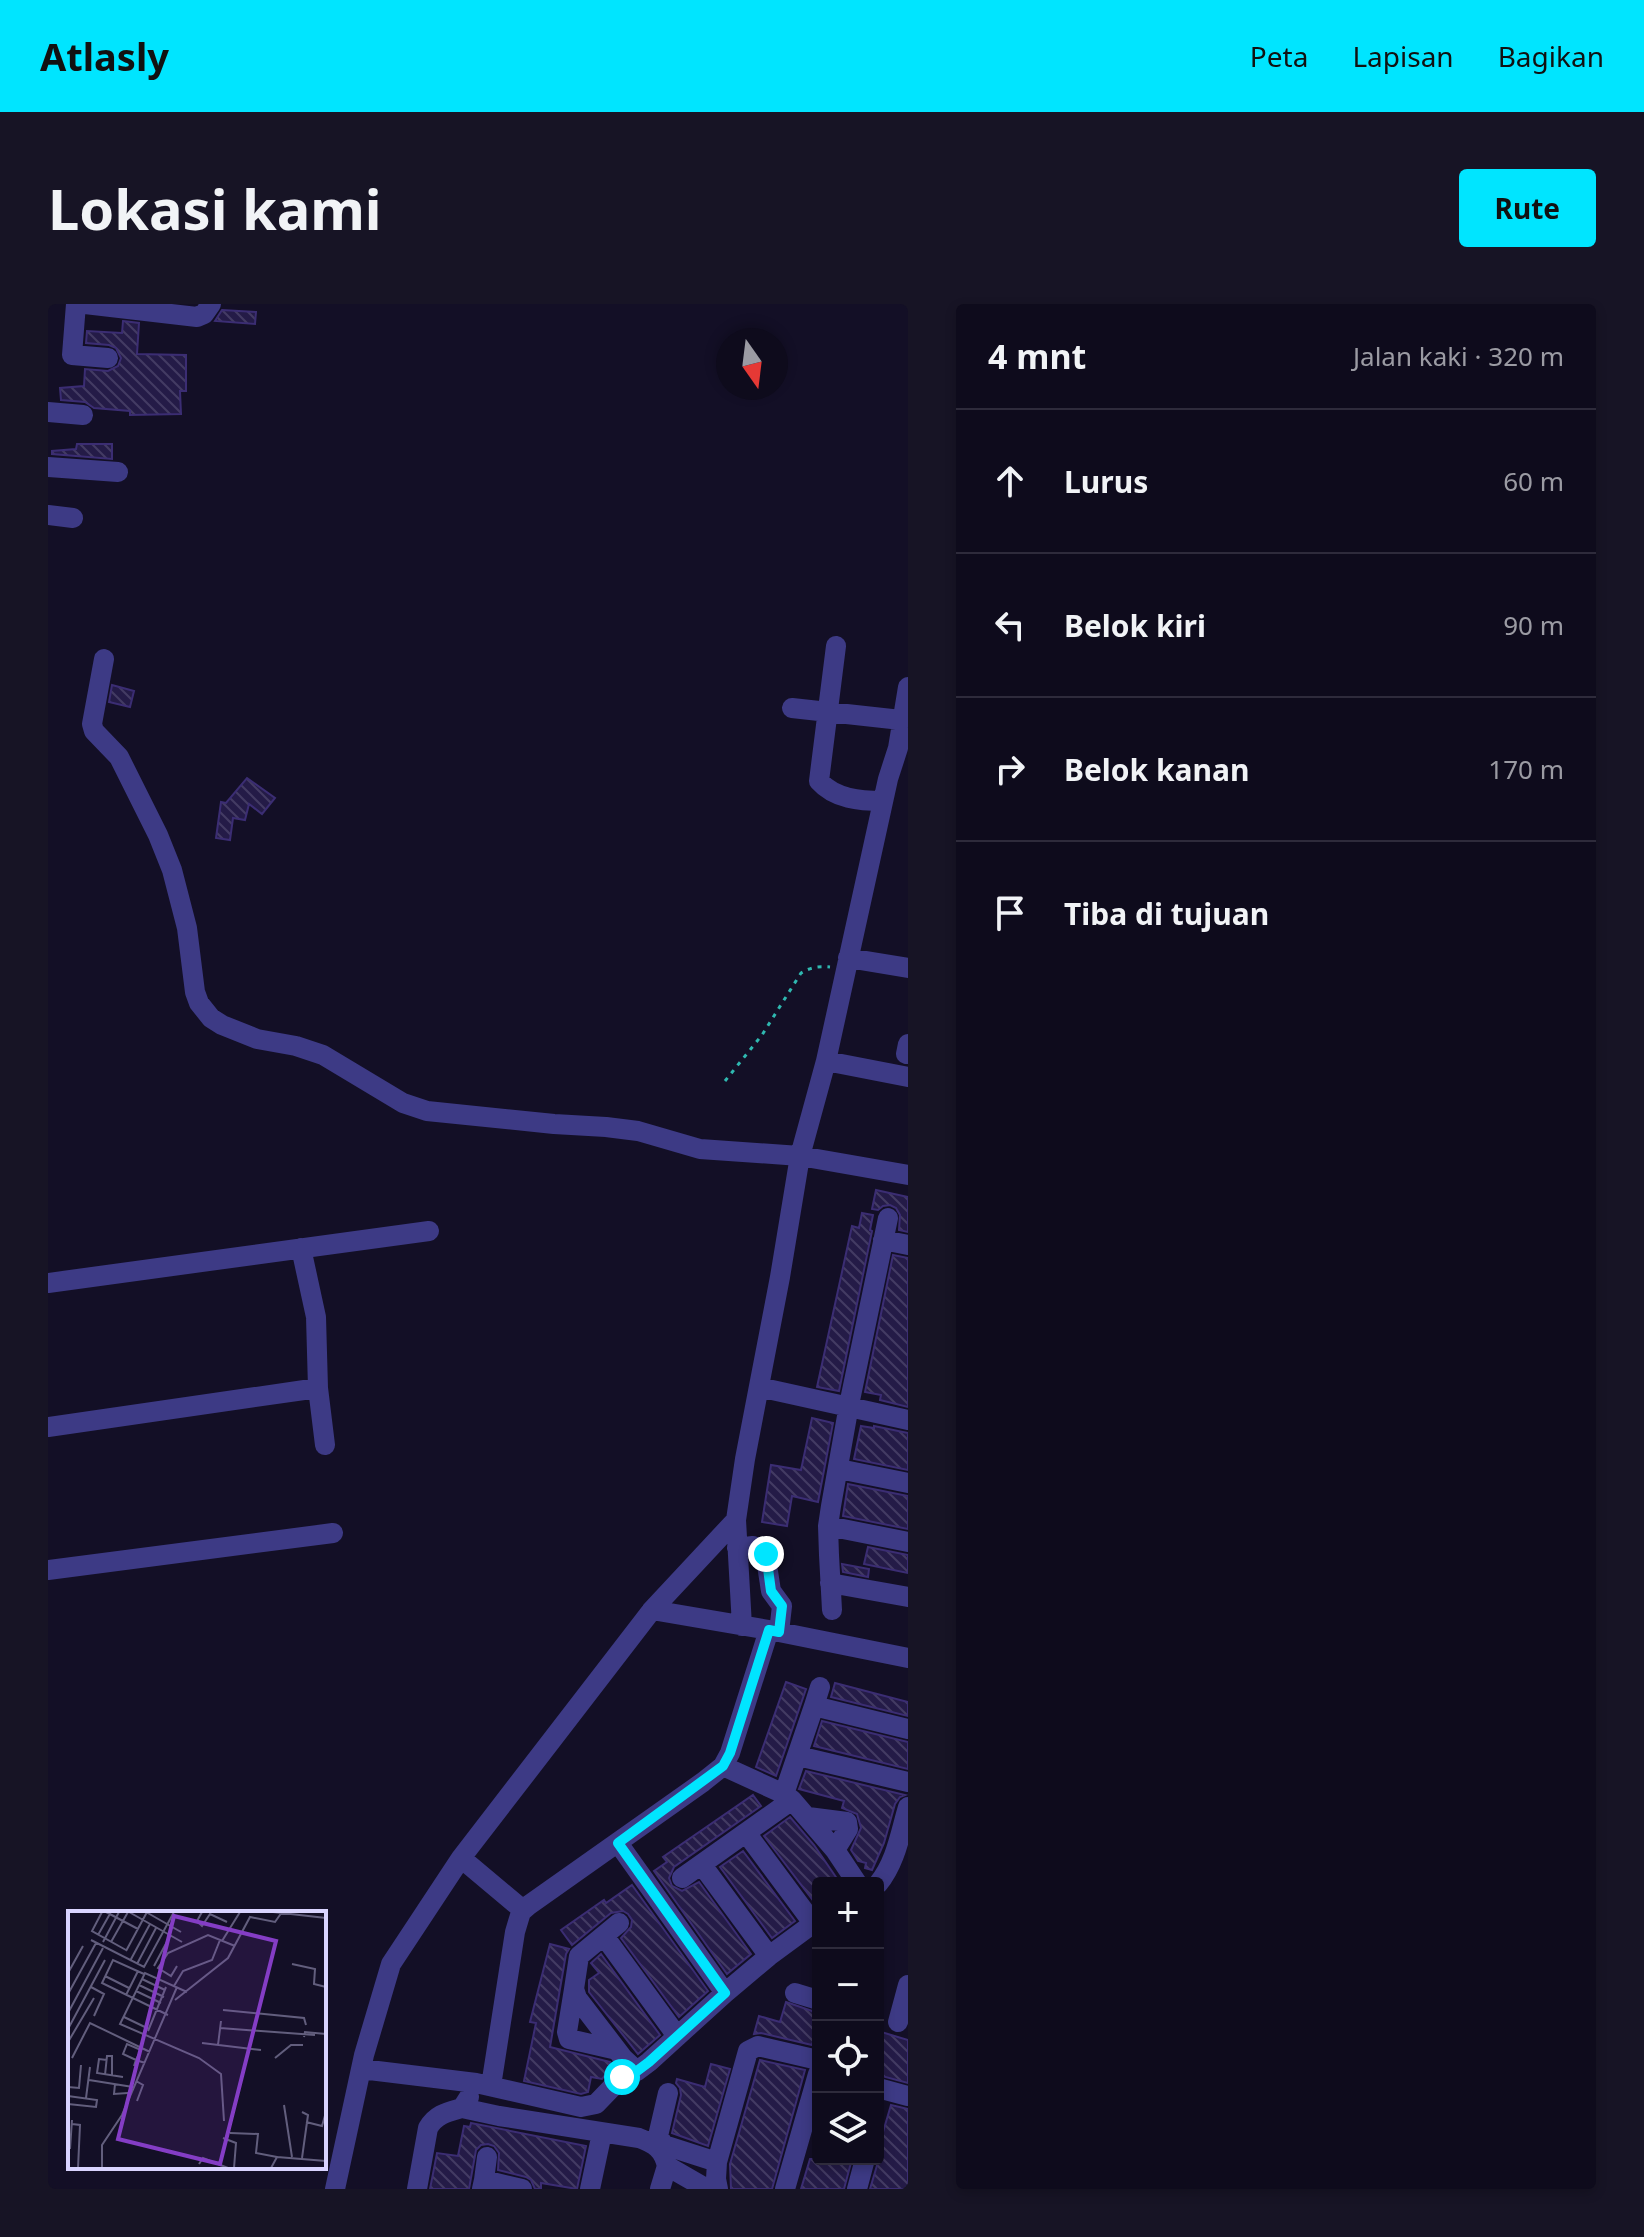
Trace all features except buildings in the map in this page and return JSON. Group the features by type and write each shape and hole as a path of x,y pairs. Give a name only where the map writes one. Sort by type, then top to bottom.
{"street":[{"path":"76,304 72,355 108,358"},
{"path":"85,304 197,317 204,314 211,304"},
{"path":"48,412 83,415"},
{"path":"48,467 118,472"},
{"path":"48,515 73,518"},
{"path":"836,646 819,781 850,799 883,801"},
{"path":"104,659 92,724 94,731 119,757 158,835 172,870 187,928 195,992 211,1018 233,1031 257,1039 323,1055 403,1103 427,1111 638,1131 700,1149 800,1156 908,1175"},
{"path":"742,1626 736,1520 759,1387 800,1156 826,1061 883,801 903,748 901,720 908,687"},
{"path":"792,708 901,720"},
{"path":"847,964 908,968"},
{"path":"908,1044 908,1054"},
{"path":"826,1061 908,1077"},
{"path":"832,1610 828,1526 849,1405 888,1218"},
{"path":"48,1283 429,1231"},
{"path":"883,1240 908,1245"},
{"path":"301,1248 316,1317 318,1388 325,1445"},
{"path":"759,1387 908,1418"},
{"path":"48,1427 318,1388"},
{"path":"839,1469 908,1483"},
{"path":"335,2189 361,2069 391,1964 461,1858 652,1610 736,1520"},
{"path":"828,1526 908,1542"},
{"path":"48,1570 333,1533"},
{"path":"462,2108 484,2084 517,1919 523,1910 723,1766 730,1753 782,1606 771,1591 765,1552 753,1546 737,1548"},
{"path":"830,1583 908,1597"},
{"path":"652,1610 908,1658"},
{"path":"682,1878 747,1834 788,1797 817,1697 908,1729"},
{"path":"798,1756 908,1782"},
{"path":"723,1766 788,1797 835,1850 853,1877"},
{"path":"884,1877 894,1857 908,1807"},
{"path":"747,1834 812,1916"},
{"path":"618,1843 725,1993"},
{"path":"461,1858 523,1910"},
{"path":"702,1865 769,1956"},
{"path":"361,2069 484,2084 581,2107 596,2104 622,2077 649,2062 725,1993 812,1924"},
{"path":"617,2050 569,2039 567,2032 579,1956 611,1929 677,2036"},
{"path":"895,2021 908,1985"},
{"path":"574,1989 577,1998 637,2071"},
{"path":"795,1993 812,1998"},
{"path":"718,2189 717,2162 748,2051 758,2046 812,2059"},
{"path":"668,2093 658,2130 661,2141 664,2145 717,2162"},
{"path":"785,2189 813,2093"},
{"path":"884,2094 908,2096"},
{"path":"417,2189 428,2128 439,2115 462,2108 639,2138 652,2143 663,2153 667,2166 660,2189"},
{"path":"590,2189 602,2133"},
{"path":"487,2157 483,2185 522,2189"},
{"path":"857,2189 863,2165"},
{"path":"667,2166 707,2189"}],"path":[{"path":"725,1081 762,1035 801,973 819,966 847,964"}],"route":[{"path":"622,2077 649,2062 725,1993 618,1843 723,1766 730,1753 769,1630 779,1632 782,1606 771,1591 766,1554"}]}
